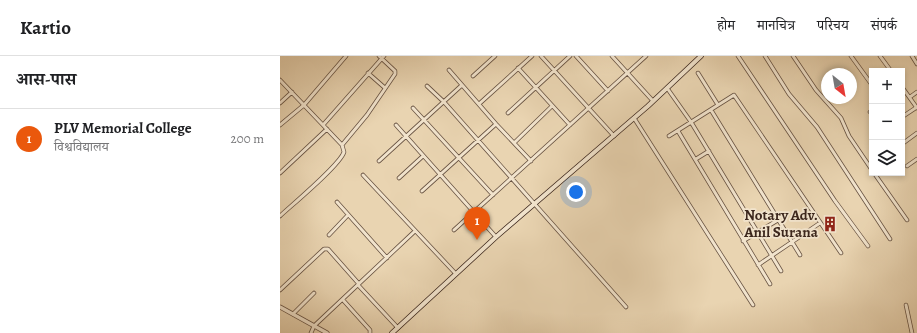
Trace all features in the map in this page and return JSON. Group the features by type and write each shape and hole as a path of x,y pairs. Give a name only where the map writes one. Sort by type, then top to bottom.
{"main road":[{"path":"392,333 496,237 614,136 701,56"}],"street":[{"path":"280,126 304,105 346,56"},
{"path":"473,76 495,56"},
{"path":"479,104 532,56"},
{"path":"541,56 614,136"},
{"path":"508,113 570,56"},
{"path":"576,56 608,91"},
{"path":"612,56 653,101"},
{"path":"454,230 646,56"},
{"path":"738,56 835,201 868,246"},
{"path":"765,56 789,94 816,127 890,239"},
{"path":"793,56 816,90 841,118 849,136 869,166"},
{"path":"851,56 869,81"},
{"path":"880,56 889,68"},
{"path":"912,56 917,64"},
{"path":"322,125 382,57 395,71 395,74 367,115 342,145"},
{"path":"518,68 570,126"},
{"path":"449,70 496,124 531,161"},
{"path":"698,72 718,105"},
{"path":"368,73 385,88"},
{"path":"280,80 342,145 344,152 341,158 280,216"},
{"path":"379,162 462,85"},
{"path":"427,86 444,102 626,307"},
{"path":"667,88 692,122 781,271"},
{"path":"905,91 917,108 905,115"},
{"path":"280,103 292,92"},
{"path":"910,97 917,92"},
{"path":"669,136 734,95 841,253"},
{"path":"514,143 552,106"},
{"path":"413,108 493,195"},
{"path":"711,110 800,255"},
{"path":"634,118 753,305"},
{"path":"422,191 496,124"},
{"path":"396,125 496,237"},
{"path":"280,173 327,129"},
{"path":"678,131 770,284"},
{"path":"905,142 917,133"},
{"path":"696,159 709,151"},
{"path":"398,178 423,156"},
{"path":"907,166 917,160"},
{"path":"363,175 456,274"},
{"path":"876,176 907,220"},
{"path":"337,202 387,258"},
{"path":"329,235 348,215"},
{"path":"743,241 778,220"},
{"path":"758,265 820,223"},
{"path":"311,333 314,326 415,231"},
{"path":"280,290 324,249 328,249 358,285 398,328"},
{"path":"293,314 314,293"},
{"path":"343,300 370,330 370,333"},
{"path":"906,305 912,333"},
{"path":"280,307 327,333"}],"place":[{"name":"Notary Adv. Anil Surana","path":"830,224"},
{"name":"PLV Memorial College","path":"477,240"}]}
